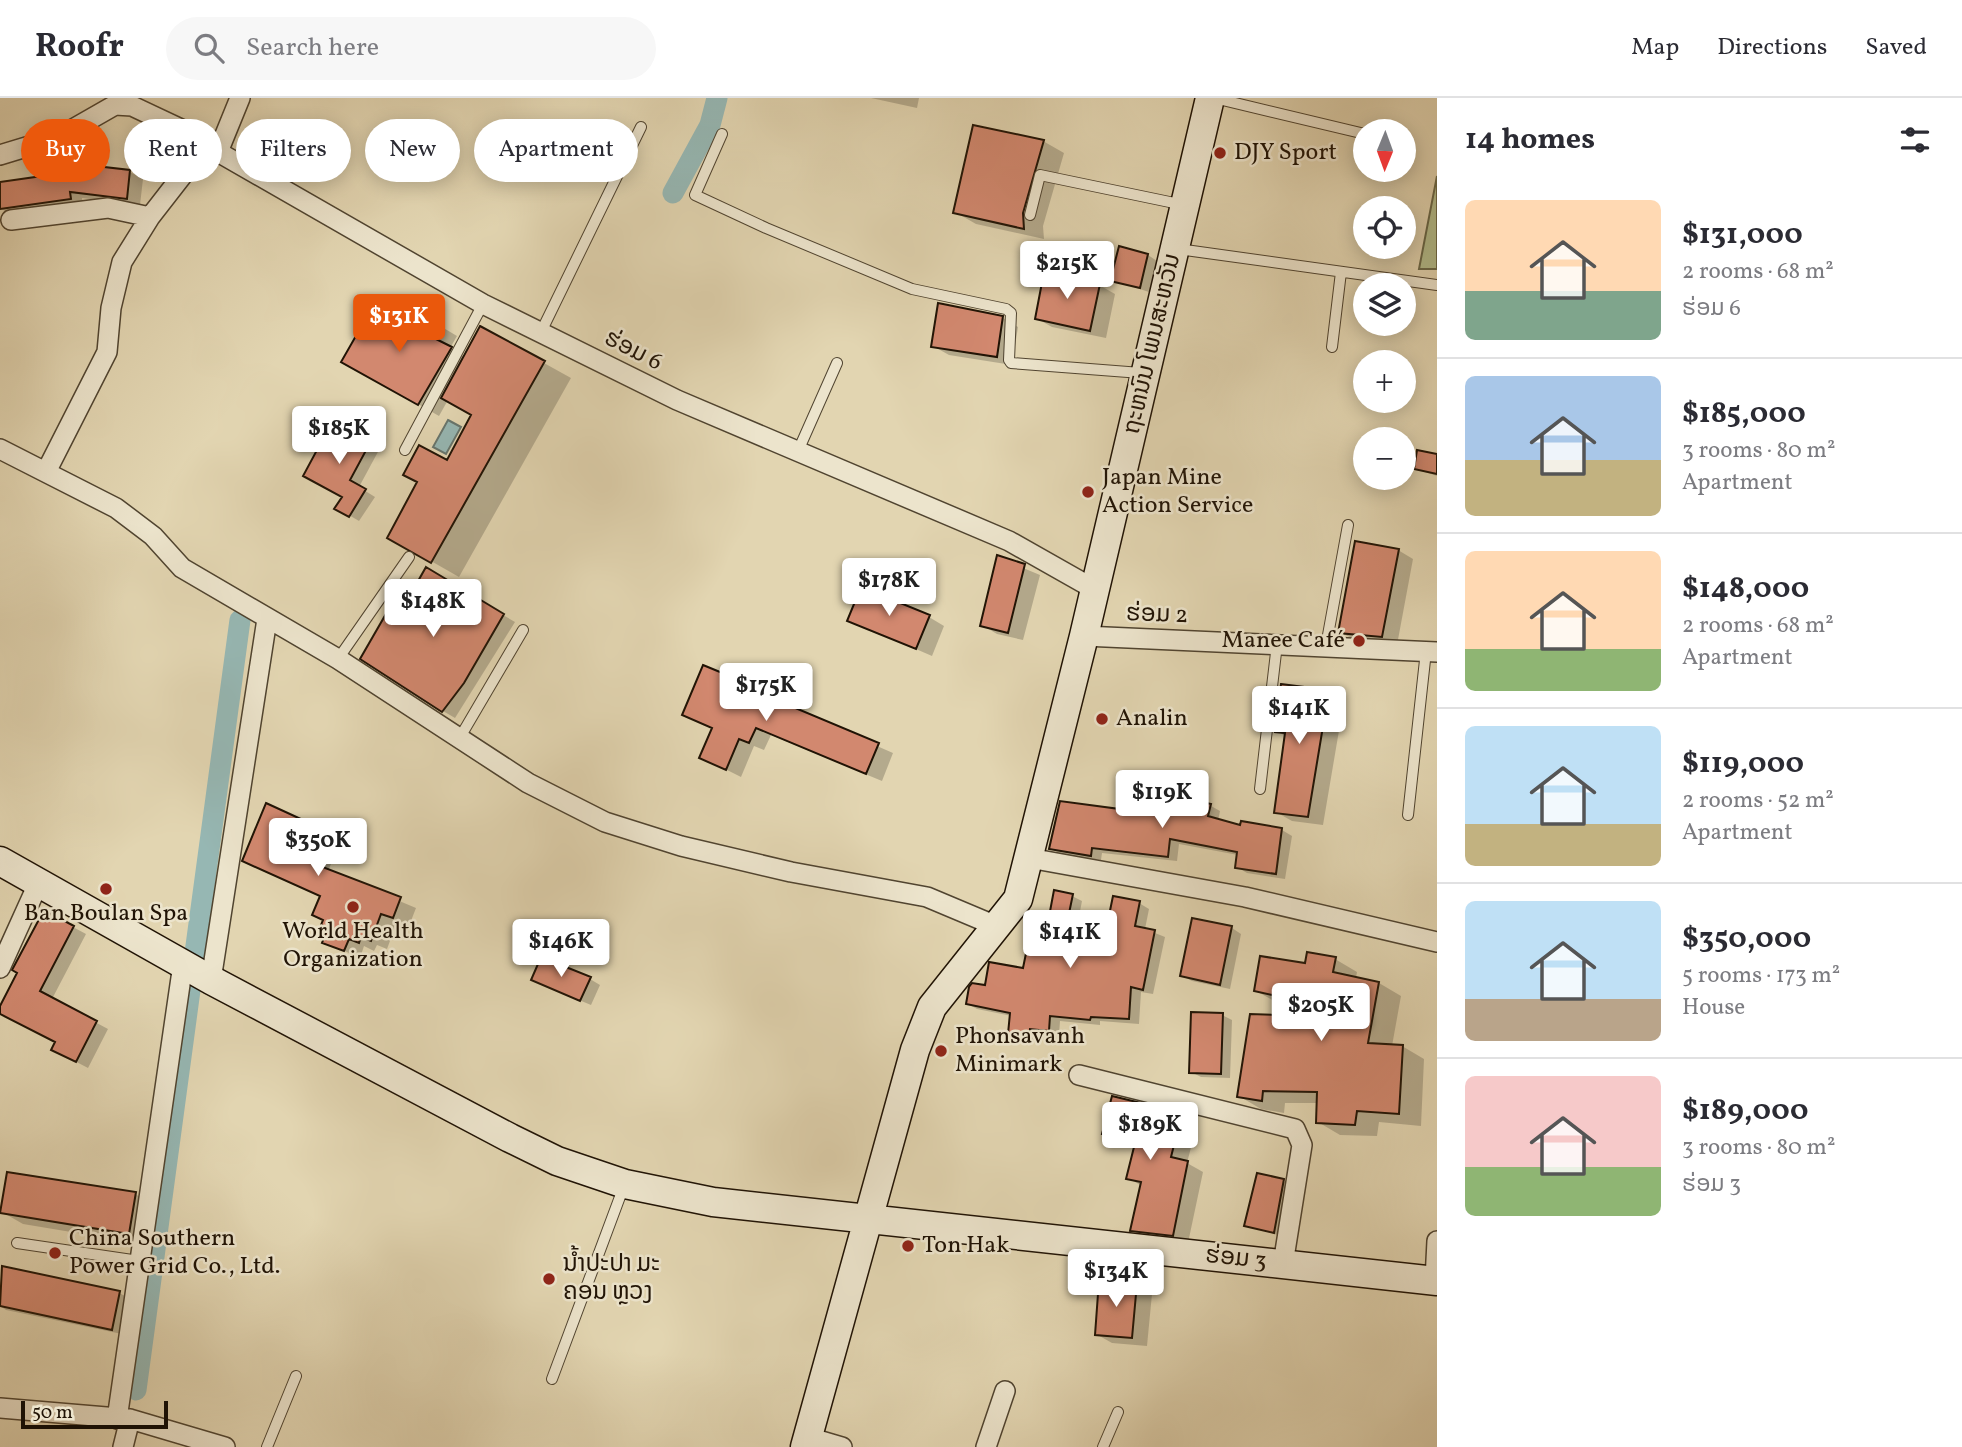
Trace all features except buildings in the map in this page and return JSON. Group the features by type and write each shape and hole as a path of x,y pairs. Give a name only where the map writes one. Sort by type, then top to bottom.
{"street":[{"path":"222,142 240,98"},
{"name":"ຖະຫນົນ ໂພນສະຫວັນ","path":"806,1442 915,1050 932,1007 1018,898 1084,636 1212,98"},
{"path":"0,155 59,136 114,102"},
{"name":"ຮ່ອມ 6","path":"114,102 132,106 160,119"},
{"name":"ຮ່ອມ 6","path":"222,154 482,304 677,400 1009,541 1094,589"},
{"path":"47,472 107,352 111,308 122,262 150,217 177,182"},
{"path":"11,220 108,208 150,217"},
{"path":"0,449 116,508 153,536 182,568 338,659 528,783 605,822 681,846 791,872 928,897 996,926"},
{"path":"211,980 267,619"},
{"name":"ຮ່ອມ 2","path":"1084,636 1431,652"},
{"path":"1030,858 1245,897 1437,942"},
{"name":"ຮ່ອມ 3","path":"0,861 211,980 522,1144 557,1161 625,1184 713,1202 1436,1280"},
{"path":"0,968 38,884"},
{"path":"123,1447 139,1261 183,964"},
{"path":"1079,1075 1295,1129 1302,1144 1283,1264"},
{"path":"1436,1280 1437,1241"},
{"path":"986,1447 1005,1391"},
{"path":"0,1408 124,1419 225,1447"},
{"path":"806,1442 842,1447"}],"lane":[{"path":"1212,98 1353,131"},
{"path":"541,332 641,127"},
{"path":"722,134 695,195 912,289 1006,309 1011,313 1011,363 1146,374"},
{"path":"1030,215 1040,175 1185,206"},
{"path":"1175,248 1437,285"},
{"path":"1332,347 1341,272"},
{"path":"405,450 482,304"},
{"path":"798,451 837,363"},
{"path":"1326,646 1348,524"},
{"path":"338,659 409,557"},
{"path":"459,739 523,630"},
{"path":"1259,789 1277,643"},
{"path":"1408,815 1431,652"},
{"path":"552,1379 625,1184"},
{"path":"17,1243 139,1261"},
{"path":"267,1447 296,1376"},
{"path":"1103,1447 1118,1412"}],"green space":[{"path":"1437,176 1437,269 1419,269"}],"water":[{"path":"448,420 461,427 446,454 433,447"}],"waterway":[{"path":"673,193 710,125 717,98"},
{"path":"136,1390 240,620"}],"place":[{"name":"DJY Sport","path":"1220,153"},
{"name":"Japan Mine Action Service","path":"1088,492"},
{"name":"Manee Café","path":"1359,641"},
{"name":"Analin","path":"1102,719"},
{"name":"Ban Boulan Spa","path":"106,889"},
{"name":"World Health Organization","path":"353,907"},
{"name":"Phonsavanh Minimark","path":"941,1051"},
{"name":"Ton Hak","path":"908,1246"},
{"name":"China Southern Power Grid Co., Ltd.","path":"55,1253"},
{"name":"ນ້ຳປະປາ ມະ ຄອນ ຫຼວງ","path":"549,1279"}]}
